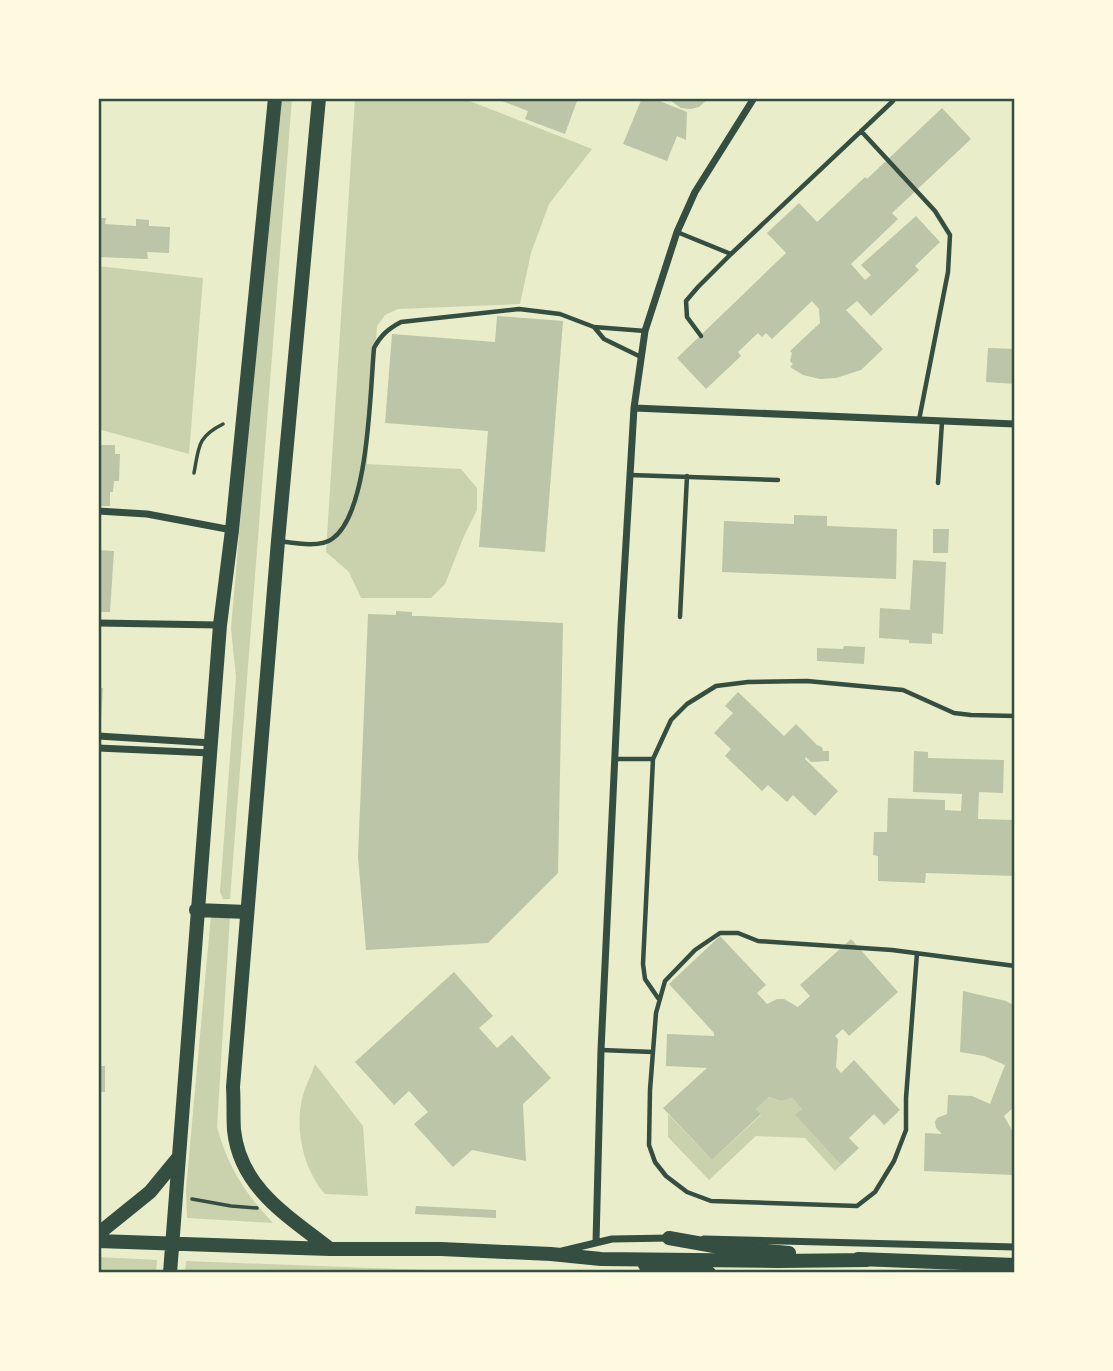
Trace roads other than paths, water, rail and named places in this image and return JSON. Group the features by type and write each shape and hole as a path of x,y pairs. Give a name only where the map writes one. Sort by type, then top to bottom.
{"main road":[{"path":"170,1273 220,625 275,98"},
{"path":"319,98 278,541 233,1087 234,1132 253,1184 268,1200 330,1249"},
{"path":"196,911 247,912"},
{"path":"98,1234 150,1192 179,1157"},
{"path":"669,1238 715,1247 867,1259 1015,1265"},
{"path":"98,1241 551,1254 709,1273"},
{"path":"601,1259 867,1259"}],"street":[{"path":"596,1242 601,1050 621,627 634,408 641,357 645,331 677,232 695,192 754,98"},
{"path":"634,408 1015,424"},
{"path":"98,512 147,514 232,530"},
{"path":"98,623 220,625"},
{"path":"98,736 212,748"},
{"path":"98,748 212,748"},
{"path":"551,1254 612,1239 669,1238 1015,1247"}],"lane":[{"path":"701,336 687,317 686,302 698,287 893,101"},
{"path":"861,131 935,211 950,235 948,272 919,420"},
{"path":"677,232 731,254"},
{"path":"278,541 331,541 345,526 362,478 374,348 383,333 401,321 519,309 560,314 594,327 645,331"},
{"path":"594,327 604,339 641,357"},
{"path":"938,483 942,421"},
{"path":"630,475 778,480"},
{"path":"680,617 687,477"},
{"path":"658,999 645,979 642,964 653,759 671,720 687,704 716,686 748,682 807,681 903,690 954,713 1015,716"},
{"path":"616,759 653,759"},
{"path":"916,953 906,1130 894,1161 875,1192 857,1206 711,1202 687,1192 666,1177 655,1162 649,1144 658,999 669,975 695,950 720,933 738,933 758,941 916,953 1015,966"},
{"path":"601,1050 653,1052"}]}
